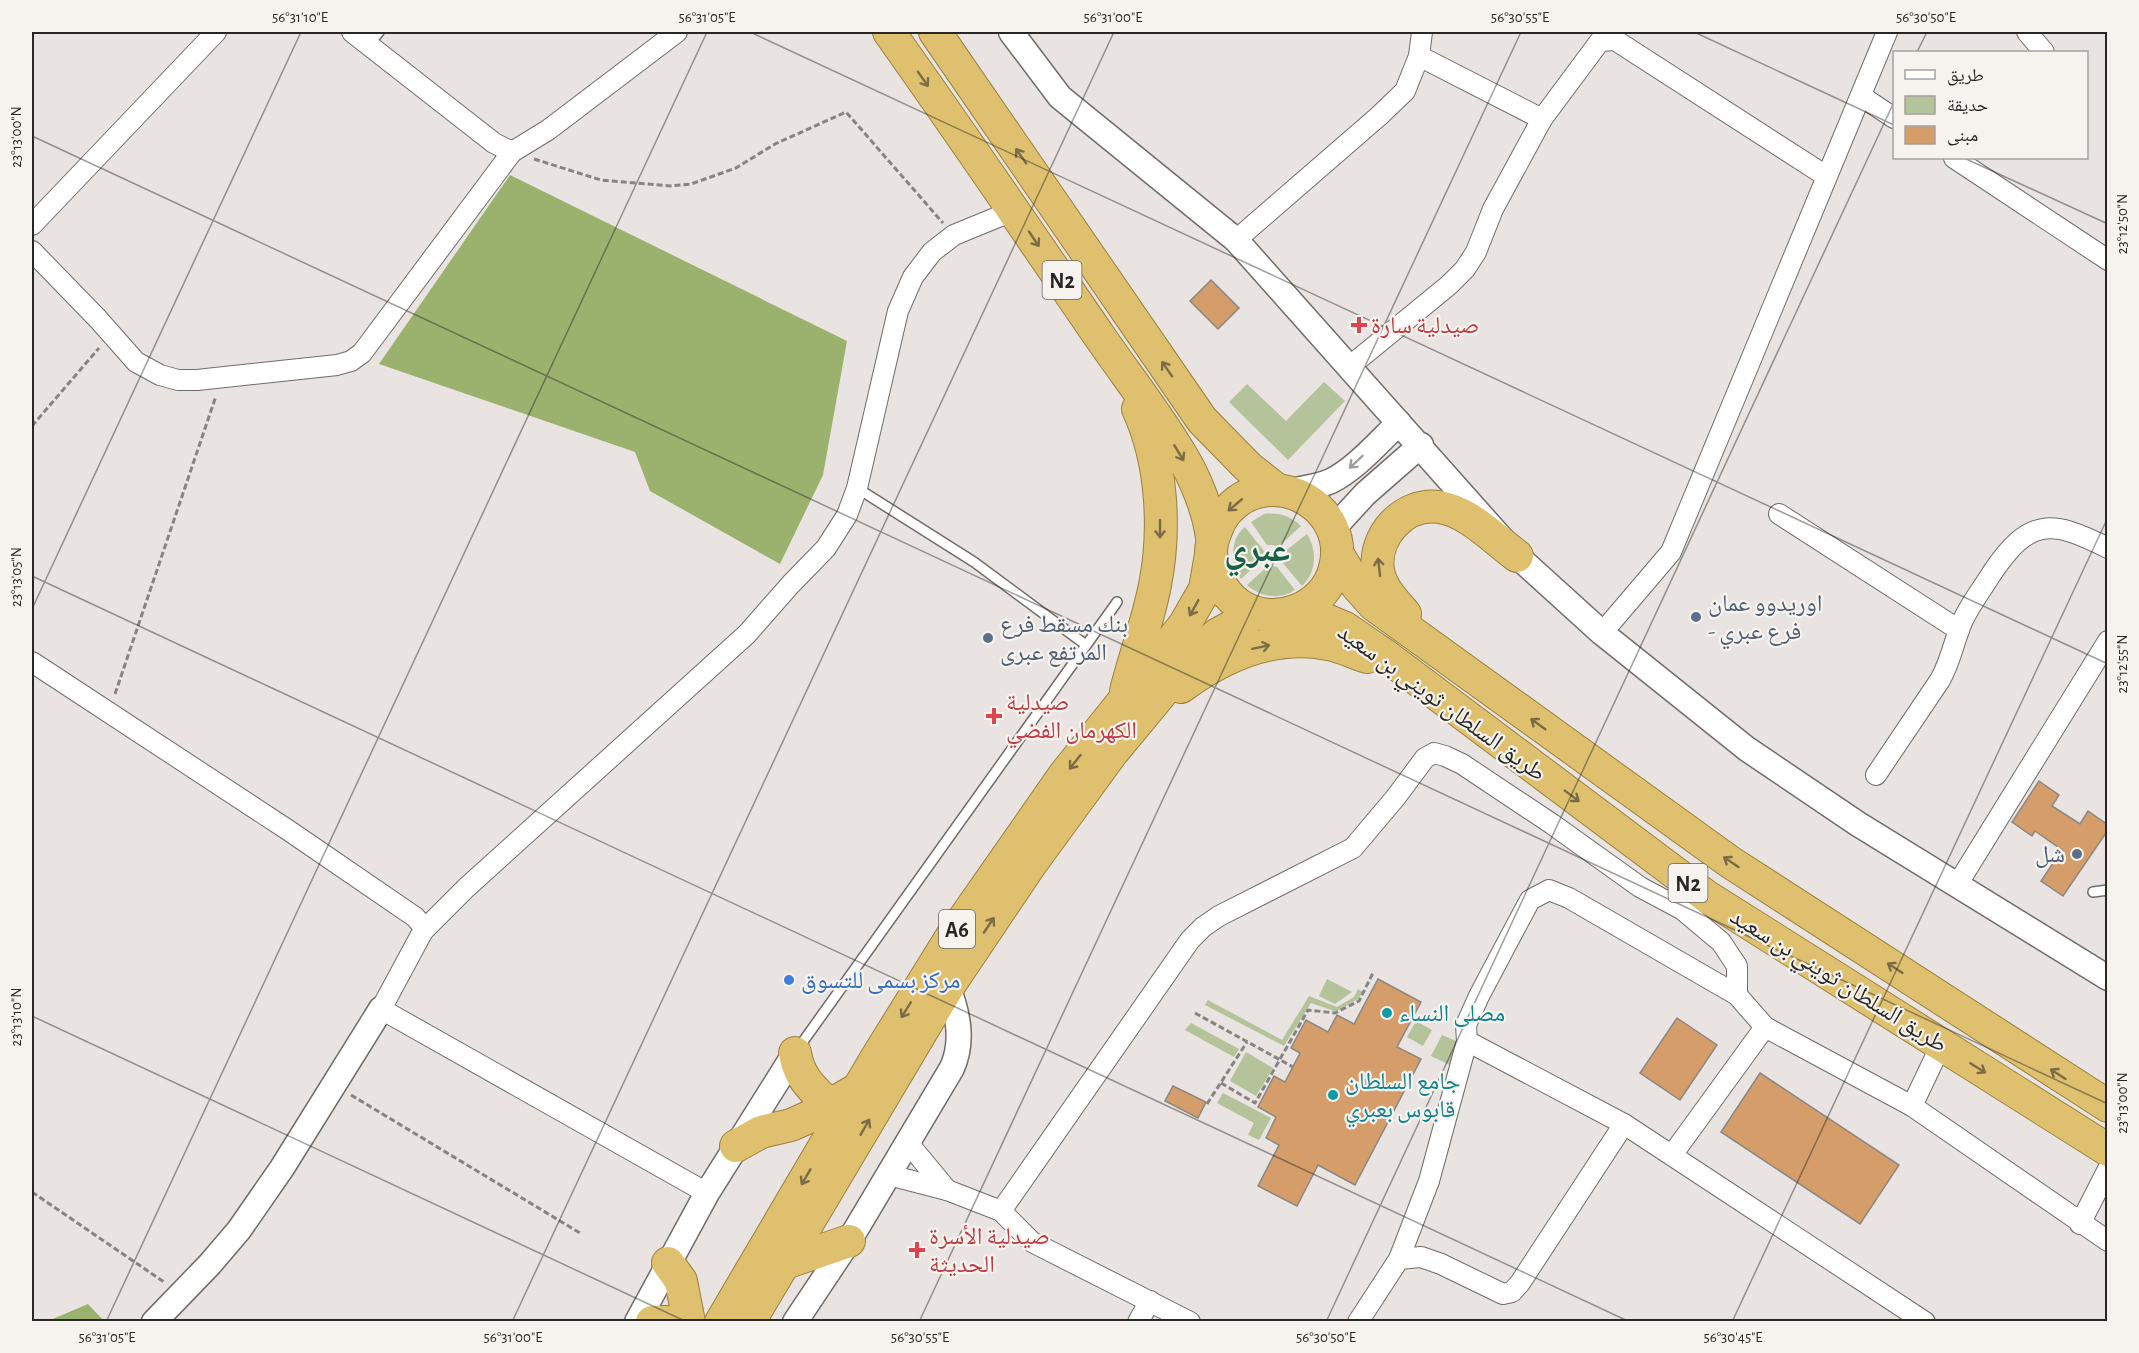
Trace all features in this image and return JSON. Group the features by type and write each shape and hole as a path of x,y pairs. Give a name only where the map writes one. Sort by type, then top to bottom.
{"highway":[{"name":"N2","path":"889,32 1015,210 1182,455 1202,500 1215,573 1224,590 1239,604 1267,614"},
{"name":"N2","path":"935,32 1202,420 1248,467 1283,490 1303,496 1316,505 1326,516 1335,541"},
{"path":"1100,336 1143,422 1158,489 1160,541 1155,583 1131,711"},
{"path":"1212,546 1218,523 1228,509 1242,498 1258,491 1283,490"},
{"path":"1434,649 1393,600 1378,571 1378,555 1382,539 1391,525 1404,514 1420,508 1438,507 1454,511 1517,556"},
{"path":"1267,614 1293,612 1307,606 1320,596 1329,584 1335,569 1335,541"},
{"name":"طريق السلطان ثويني بن سعيد","path":"1335,541 1357,586 1374,605 1434,649 1730,862 2108,1106"},
{"name":"A6","path":"749,1322 948,987 1086,787 1173,639 1193,610 1209,575 1212,546"},
{"name":"A6","path":"721,1322 946,945 1065,774 1204,644 1232,625 1267,614"},
{"name":"طريق السلطان ثويني بن سعيد","path":"1267,614 1319,617 1345,628 1386,656 1706,896 2108,1150"},
{"path":"1131,711 1185,684 1223,660 1259,646 1284,643 1328,644 1368,658 1453,708"},
{"path":"795,1053 801,1075 829,1105"},
{"path":"736,1146 761,1132 801,1120 859,1088"},
{"path":"785,1263 849,1241"},
{"path":"668,1263 681,1281 689,1322"},
{"path":"652,1322 666,1322"}],"street":[{"path":"32,225 216,32"},
{"path":"352,32 374,38 494,143 512,152"},
{"path":"32,251 136,362 160,375 178,380 337,365 351,361 362,353 512,152 548,130 677,32"},
{"path":"1011,32 1060,97 1236,240 1421,445 1517,556 1602,633 1747,749 1858,824 2108,978"},
{"path":"1236,240 1405,91 1419,56 1422,32"},
{"path":"1602,633 1671,552 1887,32"},
{"path":"2027,32 2043,51"},
{"path":"1349,367 1449,285 1465,269 1476,252 1493,209 1542,119 1600,41 1615,40 1826,176"},
{"path":"1419,56 1542,119"},
{"path":"1861,96 1893,117"},
{"path":"1956,159 2108,260"},
{"path":"154,1322 239,1230 282,1168 381,1010 423,931 466,888 747,633 790,584 826,548 847,515 857,488 898,311 910,284 932,252 954,235 1015,210"},
{"path":"1283,490 1320,485 1332,480 1347,470 1399,423"},
{"path":"1335,541 1346,517 1360,499 1421,445"},
{"path":"1779,514 1959,630"},
{"path":"1876,776 1947,669 1959,630 1969,609 2014,544 2025,536 2052,528 2079,533 2108,548"},
{"path":"1957,885 2108,641"},
{"path":"32,662 288,830 415,917 422,925 423,931"},
{"path":"1001,1211 1190,940 1219,916 1353,848 1389,807 1425,758 1434,753 1462,764 1552,824 1640,887 1683,910 1722,942 1737,966 1737,995"},
{"path":"1359,1322 1398,1259 1429,1181 1467,1041 1466,1024 1530,900 1549,890 1578,902 1737,995 1765,1027 1912,1106 2080,1224 2108,1241"},
{"path":"795,1322 849,1241 952,1068 958,1052 958,1022 948,987"},
{"path":"381,1010 707,1193"},
{"path":"1672,1155 1765,1027"},
{"path":"1467,1041 1624,1124 1925,1322"},
{"path":"1912,1106 1941,1045"},
{"path":"637,1322 707,1193 795,1053"},
{"path":"1398,1259 1421,1257 1441,1264 1503,1294 1512,1292 1624,1124"},
{"path":"908,1143 947,1190"},
{"path":"2080,1224 2108,1169"},
{"path":"889,1175 947,1190 1001,1211 1032,1242 1190,1322"},
{"path":"1138,1322 1150,1301"}],"lane":[{"path":"857,488 974,562 1086,645"},
{"path":"795,1053 1117,602"},
{"path":"2093,892 2108,890"}],"path":[{"path":"512,152 601,180 670,186 691,184 736,168 775,144 846,112 954,235"},
{"path":"32,426 111,334"},
{"path":"109,713 223,376"},
{"path":"1221,1083 1255,1103 1308,1010 1335,1013 1359,1001 1372,974"},
{"path":"1195,1013 1293,1067"},
{"path":"1207,1104 1247,1042"},
{"path":"334,1084 580,1233"},
{"path":"32,1192 180,1293"}],"green space":[{"path":"510,175 847,341 823,475 780,564 650,491 635,452 379,364"},
{"path":"1324,382 1345,401 1288,460 1229,402 1247,384 1286,421"},
{"path":"1264,514 1284,516 1301,526 1278,547 1267,545 1251,522"},
{"path":"1245,527 1264,551 1262,559 1241,579 1235,566 1233,552 1236,538"},
{"path":"1307,534 1313,547 1314,561 1311,574 1302,586 1282,562 1284,552"},
{"path":"1269,565 1277,567 1295,590 1283,595 1271,596 1260,593 1247,585"},
{"path":"1327,979 1352,992 1335,1004 1319,996"},
{"path":"1358,989 1363,992 1358,999 1337,1011 1311,1003 1284,1046 1205,1005 1208,1000 1282,1040 1309,996 1337,1007 1354,997"},
{"path":"1416,1021 1432,1030 1423,1046 1407,1037"},
{"path":"1191,1023 1239,1049 1234,1057 1185,1030"},
{"path":"1442,1035 1456,1041 1450,1065 1431,1056"},
{"path":"1246,1052 1273,1068 1256,1096 1230,1081"},
{"path":"1223,1093 1271,1118 1259,1140 1248,1135 1254,1123 1217,1103"},
{"path":"88,1304 104,1321 48,1321"}],"building":[{"path":"1211,280 1239,308 1218,329 1190,301"},
{"path":"2039,781 2059,795 2052,806 2080,824 2088,811 2108,825 2108,830 2063,896 2041,881 2062,850 2035,831 2032,836 2012,822"},
{"name":"جامع السلطان قابوس بعبري","path":"1378,979 1421,1002 1397,1047 1421,1059 1355,1185 1318,1165 1297,1206 1258,1186 1279,1145 1266,1138 1276,1117 1258,1107 1274,1076 1285,1082 1300,1053 1291,1048 1306,1020 1328,1032 1337,1015 1354,1024"},
{"path":"1677,1018 1717,1045 1680,1100 1640,1073"},
{"path":"1760,1073 1899,1165 1860,1224 1721,1132"},
{"path":"1173,1086 1206,1102 1198,1118 1165,1101"}],"place":[{"name":"صيدلية سارة","path":"1359,325"},
{"name":"اوريدوو عمان - فرع عبري","path":"1696,617"},
{"name":"بنك مسقط فرع المرتفع عبرى","path":"988,638"},
{"name":"صيدلية الكهرمان الفضي","path":"994,716"},
{"name":"شل","path":"2077,854"},
{"name":"مركز بسمى للتسوق","path":"789,980"},
{"name":"مصلى النساء","path":"1387,1013"},
{"name":"جامع السلطان قابوس بعبري","path":"1333,1095"},
{"name":"صيدلية الأسرة الحديثة","path":"917,1250"}],"district":[{"name":"عبري","path":"1257,548"}]}
